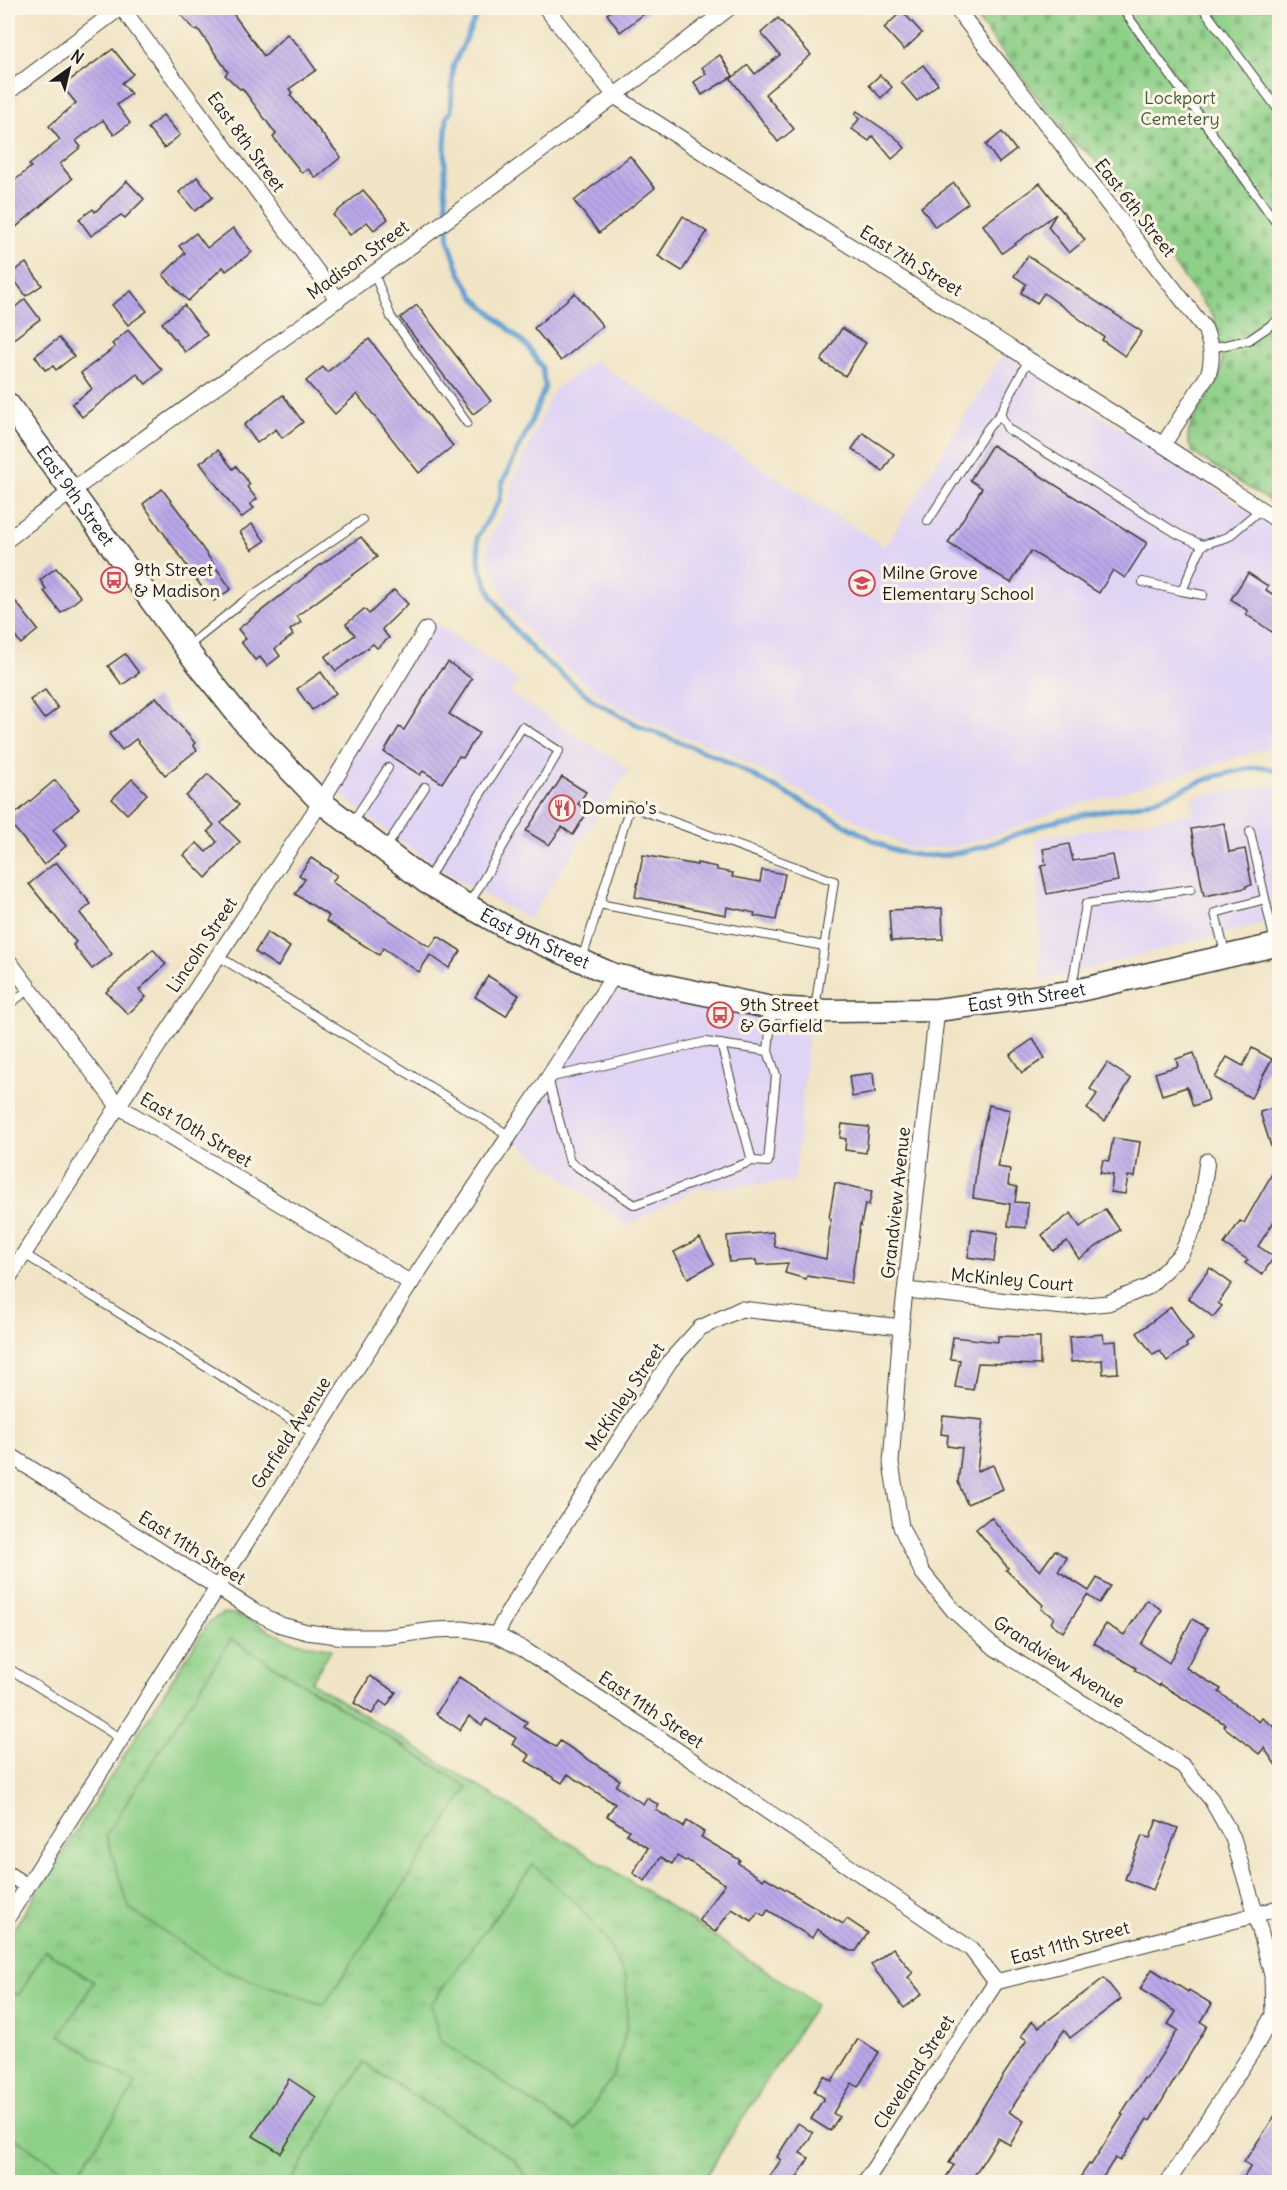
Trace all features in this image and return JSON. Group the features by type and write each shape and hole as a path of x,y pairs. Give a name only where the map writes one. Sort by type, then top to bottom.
{"main road":[{"name":"East 9th Street","path":"8,404 186,648 243,721 321,802 426,882 511,930 614,975 772,1008 815,1011 937,1010 1071,992 1277,944"}],"street":[{"path":"8,92 121,8"},
{"name":"East 8th Street","path":"121,8 338,300"},
{"name":"East 7th Street","path":"546,8 616,97 1029,359 1280,522"},
{"name":"Madison Street","path":"8,539 72,490 616,97 729,8"},
{"name":"East 6th Street","path":"956,8 1205,329 1211,348"},
{"path":"1163,445 1208,375 1213,356 1211,348"},
{"name":"Lincoln Street","path":"8,1279 118,1106 321,802 426,630"},
{"name":"East 10th Street","path":"8,960 118,1106 411,1283"},
{"name":"Garfield Avenue","path":"8,1917 216,1586 411,1283 614,975"},
{"name":"Grandview Avenue","path":"937,1010 901,1327 891,1463 901,1527 922,1572 954,1611 996,1648 1183,1766 1211,1799 1233,1839 1272,1975 1273,2015 1168,2182"},
{"name":"McKinley Court","path":"906,1290 1064,1306 1108,1303 1148,1287 1181,1254 1199,1217 1208,1161"},
{"name":"McKinley Street","path":"496,1635 510,1609 670,1360 700,1328 741,1309 901,1327"},
{"name":"East 11th Street","path":"8,1454 256,1612 281,1625 307,1632 344,1637 375,1637 464,1629 496,1635 523,1649 625,1715 970,1949 996,1982 1280,1907"},
{"path":"8,1874 27,1886"},
{"name":"Cleveland Street","path":"865,2182 996,1982"}],"lane":[{"path":"1122,8 1280,228"},
{"path":"1203,8 1280,112"},
{"path":"374,273 391,317 467,423"},
{"path":"1211,348 1249,340 1280,319"},
{"path":"928,521 988,428 1000,414 1029,359"},
{"path":"1000,414 1008,429 1178,534 1202,545 1228,537 1261,509"},
{"path":"186,648 243,602 362,520"},
{"path":"1182,591 1202,545"},
{"path":"1143,582 1203,595"},
{"path":"426,882 522,727 559,751 468,905"},
{"path":"351,825 388,768"},
{"path":"384,850 425,787"},
{"path":"582,961 630,806 834,880 815,1011"},
{"path":"1250,831 1277,944"},
{"path":"1071,992 1086,904 1191,889"},
{"path":"1226,955 1215,913 1265,899"},
{"path":"599,904 824,946"},
{"path":"218,956 510,1136"},
{"path":"8,1005 30,989"},
{"path":"768,1051 705,1042 548,1078 570,1162 635,1205 752,1161 768,1162 776,1076 768,1051 772,1008"},
{"path":"721,1044 752,1161"},
{"path":"24,1254 314,1434"},
{"path":"8,1668 120,1738"}],"shaded area":[{"name":"Milne Grove Elementary School","path":"1004,353 1279,531 1279,745 1052,813 1002,833 954,847 910,849 726,752 648,723 603,697 542,649 508,606 488,559 489,540 508,506 513,481 554,390 594,361 885,547"},
{"path":"427,618 519,680 510,694 629,769 529,919 460,881 394,837 324,781"},
{"path":"1279,784 1279,919 1041,981 1036,839 1194,813 1191,797"},
{"path":"621,981 810,1016 795,1181 696,1189 626,1226 513,1139"}],"green space":[{"name":"Lockport Cemetery","path":"969,8 1279,8 1279,507 1194,454 1189,444 1192,423 1217,382 1222,366 1214,317 1091,155 1072,142"},
{"path":"223,1613 249,1619 290,1640 332,1649 311,1682 646,1891 816,2004 702,2182 8,2182 8,1950 10,1946 8,1938 209,1622"},
{"path":"231,1639 468,1787 324,2005 222,1970 129,1908 106,1835"},
{"path":"533,1865 578,1905 606,1940 626,1978 627,2026 614,2074 576,2131 440,2041 431,2004"},
{"path":"45,1950 94,1982 60,2035 136,2084 75,2178 8,2134 8,2000 15,1993 19,1995"},
{"path":"363,2063 515,2160 529,2182 290,2182"}],"building":[{"path":"189,8 229,8 264,56 287,34 299,46 316,70 289,89 292,93 290,95 341,157 316,178 308,169 302,173 273,137 276,134 242,88 240,89 225,75 228,72 198,29 196,31 181,15"},
{"path":"615,8 652,8 620,32 607,14"},
{"path":"902,11 922,33 904,50 884,28"},
{"path":"778,18 811,55 765,94 794,129 778,142 731,79 748,65 755,74 780,55 761,33"},
{"path":"113,49 133,74 122,83 131,94 117,105 130,123 114,135 103,120 76,141 81,147 60,164 72,179 8,234 8,186 31,167 29,165 60,140 49,126 76,103 62,86"},
{"path":"720,55 733,76 702,95 694,82 706,74 702,67"},
{"path":"923,65 938,84 917,101 901,82"},
{"path":"880,75 892,87 881,98 869,85"},
{"path":"857,111 895,137 905,148 892,159 873,136 869,141 852,129 859,119 855,114"},
{"path":"163,115 180,135 164,148 148,128"},
{"path":"1002,132 1016,150 999,163 986,145"},
{"path":"630,156 655,188 599,233 574,201"},
{"path":"197,177 213,197 195,211 179,192"},
{"path":"127,181 144,199 125,218 121,215 91,236 79,219 93,209 95,212"},
{"path":"954,183 968,203 935,227 921,207"},
{"path":"1040,183 1085,240 1069,253 1048,227 1056,214 1002,253 983,225"},
{"path":"363,190 388,219 374,230 367,222 350,235 333,215"},
{"path":"683,216 707,232 682,271 658,256"},
{"path":"233,228 252,252 226,271 223,267 188,301 163,275 185,253 179,246 196,233 207,248"},
{"path":"1028,256 1142,332 1125,356 1102,340 1104,337 1044,293 1037,303 1021,293 1026,284 1014,276"},
{"path":"26,263 42,285 26,296 10,274"},
{"path":"131,291 147,311 128,325 112,305"},
{"path":"575,293 603,326 561,361 534,328"},
{"path":"25,299 40,319 8,343 8,313"},
{"path":"184,305 207,335 185,352 162,323"},
{"path":"417,305 491,401 473,414 400,318"},
{"path":"842,328 866,343 845,376 821,361"},
{"path":"128,330 162,370 146,384 137,374 82,417 72,404 92,389 81,373 115,347 112,344"},
{"path":"59,338 74,356 56,370 53,366 45,370 35,356"},
{"path":"369,339 453,446 419,473 357,394 335,414 306,381 323,367 327,372"},
{"path":"283,395 303,422 282,438 276,429 257,443 244,425"},
{"path":"863,433 894,454 883,471 852,449"},
{"name":"Milne Grove Elementary School","path":"992,445 1147,543 1125,578 1113,570 1099,593 1031,551 1011,583 948,543 982,488 970,480"},
{"path":"218,450 233,469 236,466 250,484 247,487 257,499 250,504 254,508 241,518 200,463"},
{"path":"162,489 231,589 214,601 143,504"},
{"path":"252,524 265,541 252,550 240,532"},
{"path":"361,537 377,557 297,616 301,622 290,630 293,635 275,649 280,656 267,666 260,657 255,660 241,642 246,639 238,629 316,568"},
{"path":"56,568 81,597 61,613 44,591 46,589 40,580"},
{"path":"1248,573 1268,586 1266,590 1280,599 1280,621 1272,632 1246,614 1248,611 1231,599"},
{"path":"394,590 408,604 382,629 389,638 377,648 373,644 336,671 325,657 355,635 346,624 364,609 369,614"},
{"path":"16,602 38,630 21,644 8,626 8,608"},
{"path":"125,654 139,673 122,685 108,666"},
{"path":"448,662 472,679 449,714 479,733 463,758 459,756 442,783 423,771 420,775 384,752 399,727 404,730"},
{"path":"321,672 336,693 312,710 297,689"},
{"path":"45,690 58,708 44,719 30,700"},
{"path":"156,697 195,743 193,745 197,750 165,775 136,739 122,750 109,734"},
{"path":"208,774 239,805 221,823 240,842 206,878 184,855 197,843 206,852 217,842 208,831 214,825 186,796"},
{"name":"Domino's","path":"562,777 586,792 578,804 588,811 573,835 562,827 549,845 526,831"},
{"path":"132,779 147,794 127,814 112,799"},
{"path":"55,780 79,809 53,830 66,846 44,865 8,820"},
{"path":"1224,823 1229,852 1245,849 1252,885 1204,896 1191,829"},
{"path":"1069,844 1073,861 1113,855 1118,881 1047,894 1041,866 1046,865 1043,849"},
{"path":"643,855 717,867 717,870 733,873 732,877 760,882 762,870 785,874 776,920 727,907 726,915 635,897"},
{"path":"311,858 337,875 332,882 430,947 438,936 461,951 449,968 430,955 419,972 383,948 379,955 326,921 329,916 295,894 305,879 299,875"},
{"path":"56,862 91,904 80,913 112,954 92,969 73,945 76,942 29,884"},
{"path":"942,908 943,939 891,941 889,910"},
{"path":"267,932 290,947 278,967 255,952"},
{"path":"153,949 166,964 139,990 146,997 128,1014 106,992"},
{"path":"488,976 519,995 506,1016 475,997"},
{"path":"1033,1039 1045,1058 1022,1073 1010,1055"},
{"path":"1252,1048 1272,1059 1251,1098 1215,1078 1227,1057 1243,1066"},
{"path":"1194,1053 1209,1100 1193,1106 1187,1087 1162,1095 1155,1073 1178,1066 1176,1059"},
{"path":"1107,1063 1131,1079 1105,1121 1087,1109 1097,1094 1090,1089"},
{"path":"873,1073 875,1093 852,1097 849,1076"},
{"path":"989,1105 1010,1110 997,1167 1010,1169 1008,1185 1017,1187 1015,1202 1028,1203 1026,1228 1008,1226 1010,1204 973,1198 979,1148"},
{"path":"1280,1106 1280,1212 1258,1246 1274,1257 1262,1275 1245,1263 1248,1260 1224,1244 1240,1221 1244,1223 1277,1165 1260,1112"},
{"path":"842,1124 869,1127 866,1153 845,1150 846,1139 840,1138"},
{"path":"1113,1138 1140,1142 1135,1177 1128,1176 1125,1194 1111,1192 1113,1175 1100,1173 1103,1160 1109,1161"},
{"path":"835,1183 872,1191 869,1205 865,1204 860,1224 851,1283 807,1276 806,1279 785,1273 788,1263 757,1265 756,1260 729,1262 727,1236 773,1232 775,1247 826,1259 831,1219 829,1218"},
{"path":"1105,1209 1120,1230 1079,1259 1067,1241 1053,1251 1042,1235 1071,1213 1080,1227"},
{"path":"972,1229 998,1233 994,1261 968,1257"},
{"path":"700,1238 714,1264 688,1278 674,1252"},
{"path":"1210,1268 1232,1284 1218,1303 1222,1306 1213,1317 1188,1298"},
{"path":"1171,1307 1193,1339 1186,1344 1187,1347 1167,1361 1160,1351 1153,1355 1137,1333"},
{"path":"1103,1334 1104,1342 1116,1341 1118,1373 1103,1374 1102,1360 1071,1362 1069,1337"},
{"path":"998,1336 1040,1337 1040,1365 978,1363 973,1390 955,1387 960,1360 950,1359 953,1337 998,1342"},
{"path":"943,1416 983,1420 977,1471 993,1465 1003,1489 967,1504 958,1482 962,1448 947,1446 948,1435 941,1434"},
{"path":"991,1517 1017,1549 1040,1571 1055,1550 1067,1558 1058,1571 1089,1591 1097,1578 1110,1586 1099,1603 1087,1595 1063,1632 1051,1623 1054,1617 1041,1609 1043,1605 1006,1570 1008,1568 976,1529"},
{"path":"1147,1600 1162,1610 1141,1644 1169,1663 1192,1619 1208,1628 1186,1668 1221,1689 1219,1692 1259,1722 1262,1718 1280,1731 1280,1771 1264,1748 1259,1754 1223,1726 1225,1724 1160,1684 1159,1686 1135,1670 1136,1668 1094,1643 1106,1624 1124,1635"},
{"path":"370,1676 396,1692 387,1706 380,1701 372,1714 354,1703"},
{"path":"459,1677 527,1722 524,1727 556,1747 560,1741 620,1780 616,1786 643,1804 647,1798 659,1805 656,1810 683,1827 687,1821 704,1832 701,1837 740,1860 738,1863 763,1880 765,1877 843,1924 847,1919 868,1933 856,1951 851,1951 817,1929 812,1938 768,1910 764,1916 758,1912 752,1921 732,1909 715,1932 699,1920 725,1884 677,1856 672,1864 661,1857 645,1881 633,1873 648,1848 626,1834 629,1830 607,1816 615,1804 568,1774 562,1783 526,1761 530,1755 512,1744 516,1738 486,1719 482,1725 469,1716 460,1730 436,1714"},
{"path":"1157,1820 1178,1828 1153,1890 1125,1879 1142,1836 1150,1838"},
{"path":"893,1948 913,1973 908,1977 922,1994 904,2008 871,1965"},
{"path":"1152,1969 1212,2004 1201,2022 1207,2026 1150,2121 1147,2119 1120,2161 1115,2158 1100,2182 1077,2182 1089,2164 1091,2165 1144,2078 1146,2079 1178,2030 1168,2024 1176,2012 1140,1989"},
{"path":"1104,1978 1121,1999 1070,2038 1064,2030 1009,2112 1024,2121 1010,2145 998,2138 970,2182 943,2182 954,2165 949,2163 1027,2040 1021,2036 1032,2021 1039,2027"},
{"path":"858,2039 879,2052 858,2087 852,2083 833,2113 839,2117 830,2131 811,2119 824,2098 814,2091 824,2076 832,2081"},
{"path":"289,2079 316,2097 281,2153 253,2136"},
{"path":"1280,2108 1280,2182 1252,2182 1244,2177 1251,2166 1244,2162"},
{"path":"798,2123 813,2133 800,2153 809,2158 794,2182 766,2182 781,2160 777,2157"}],"waterway":[{"path":"480,8 453,67 451,111 447,116 445,146 449,242 460,273 475,298 528,347 542,368 545,387 502,484 500,500 477,537 480,568 492,596 511,625 538,655 594,701 641,727 720,758 888,848 910,854 931,856 973,850 1055,821 1150,801 1217,776 1240,770 1257,767 1280,770"}],"place":[{"name":"9th Street & Madison","path":"114,580"},
{"name":"Milne Grove Elementary School","path":"862,583"},
{"name":"Domino's","path":"562,808"},
{"name":"9th Street & Garfield","path":"720,1015"}]}
